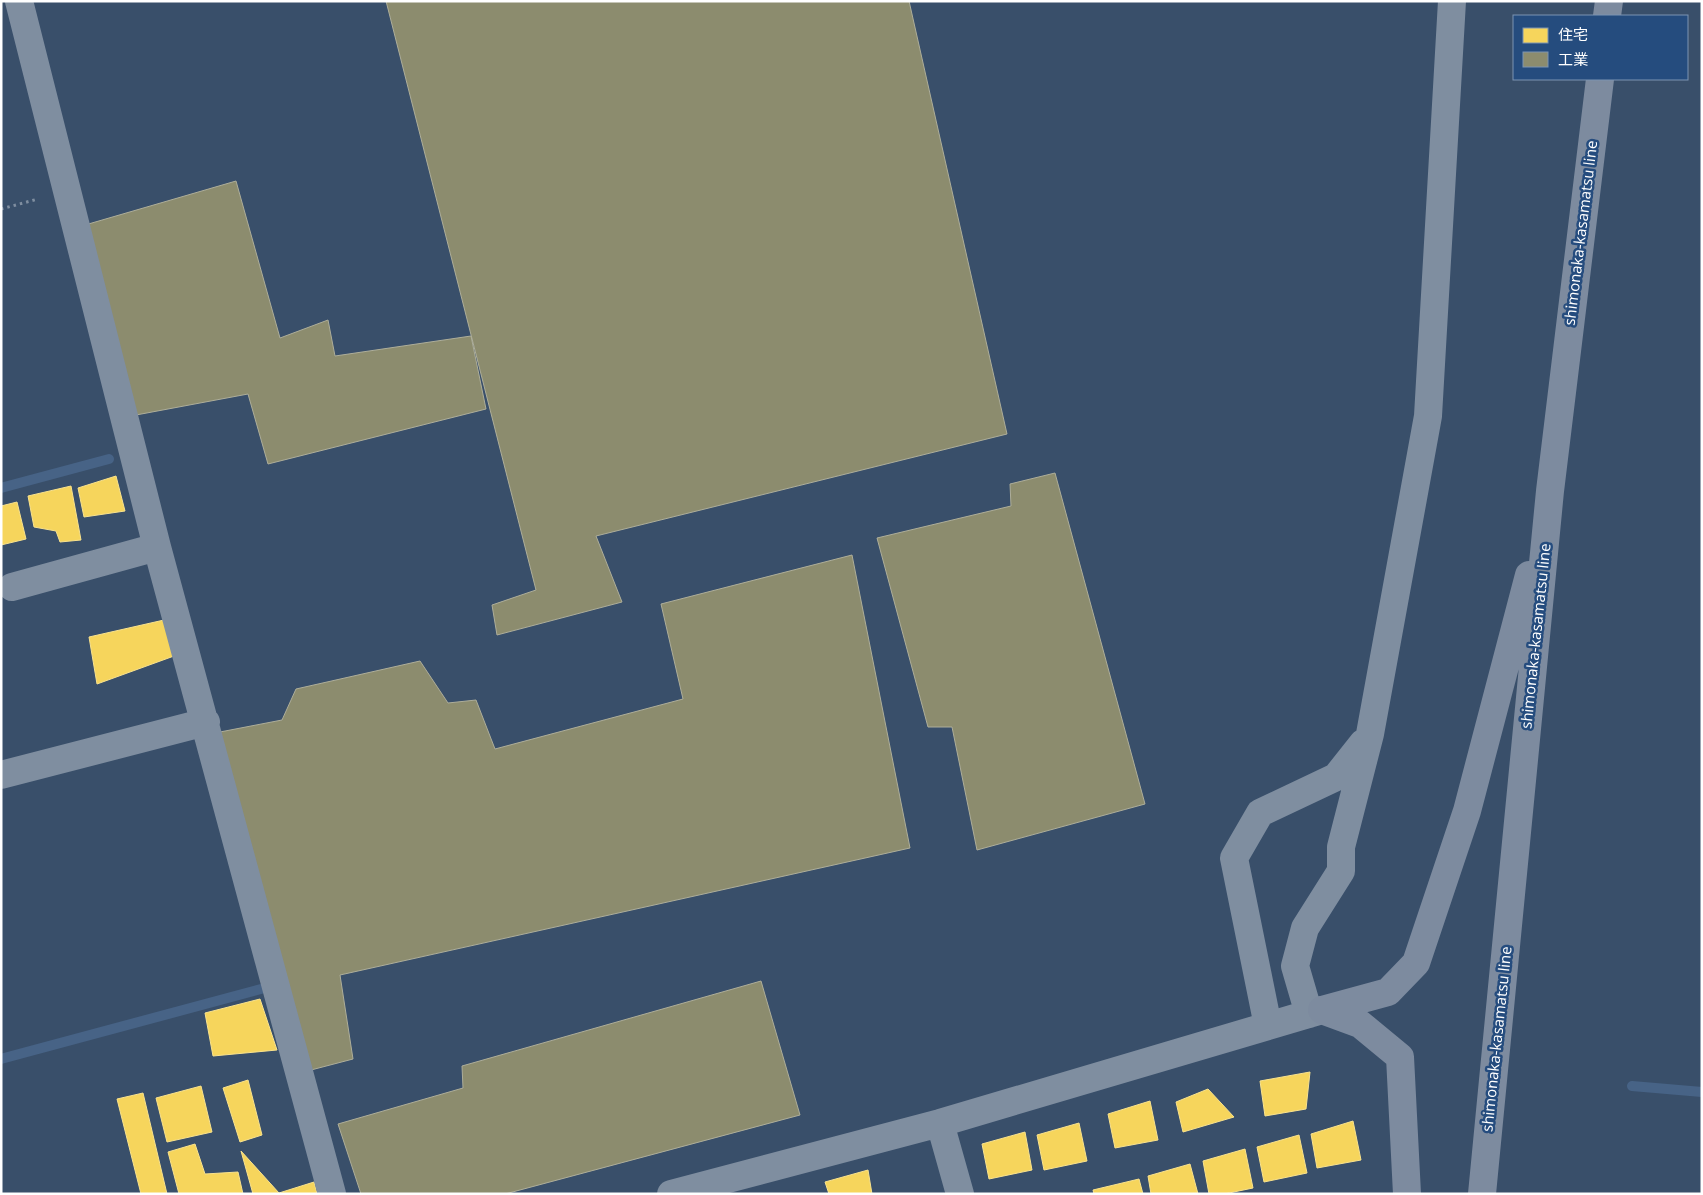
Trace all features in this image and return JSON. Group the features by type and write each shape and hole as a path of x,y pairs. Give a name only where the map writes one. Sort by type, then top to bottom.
{"main road":[{"path":"1607,15 1609,1"},
{"name":"shimonaka-kasamatsu line","path":"1482,1194 1550,491 1600,80"},
{"path":"1316,1012 1388,992 1416,963 1467,811 1550,491"},
{"path":"1316,1012 1360,1024 1400,1058 1407,1194"}],"street":[{"path":"19,1 157,547 206,722 332,1194"},
{"path":"671,1194 940,1123 1316,1012 1295,966 1305,928 1341,871 1342,847 1370,734 1428,416 1452,1"},
{"path":"12,587 157,547"},
{"path":"1,775 206,722"},
{"path":"1268,1026 1234,858 1260,813 1336,777 1370,734"},
{"path":"940,1123 960,1194"}],"path":[{"path":"1,209 68,191"}],"building: 住宅":[{"path":"116,476 125,511 84,517 78,488"},
{"path":"71,486 81,540 60,542 56,531 34,527 28,496"},
{"path":"17,502 26,539 1,545 1,506"},
{"path":"164,620 174,656 97,684 89,637"},
{"path":"260,999 277,1050 213,1056 205,1013"},
{"path":"1310,1072 1306,1109 1265,1116 1260,1081"},
{"path":"248,1080 262,1135 240,1142 223,1088"},
{"path":"201,1086 212,1132 167,1142 156,1098"},
{"path":"1208,1089 1234,1117 1183,1132 1176,1102"},
{"path":"143,1093 167,1194 141,1194 117,1099"},
{"path":"1150,1101 1158,1140 1115,1148 1108,1114"},
{"path":"1353,1121 1361,1160 1317,1168 1311,1134"},
{"path":"1079,1123 1087,1161 1044,1170 1037,1135"},
{"path":"1025,1132 1032,1170 989,1179 982,1144"},
{"path":"1299,1135 1307,1173 1264,1182 1257,1147"},
{"path":"195,1144 205,1174 238,1172 243,1194 179,1194 168,1152"},
{"path":"1245,1149 1253,1188 1224,1194 1209,1194 1203,1161"},
{"path":"241,1151 279,1193 314,1182 317,1194 253,1194"},
{"path":"1190,1164 1198,1194 1151,1194 1148,1176"},
{"path":"868,1170 872,1194 829,1194 825,1182"},
{"path":"1139,1179 1143,1194 1094,1194 1093,1190"}],"building: 工業":[{"path":"386,1 909,1 1007,434 596,536 622,602 497,635 492,605 536,590"},
{"path":"236,181 280,338 328,320 335,356 471,336 486,409 268,464 248,394 136,415 85,225"},
{"path":"1055,473 1145,804 977,850 952,727 928,727 877,538 1011,506 1010,484"},
{"path":"852,555 910,848 340,975 353,1059 311,1070 220,732 282,720 296,689 420,661 448,703 476,700 495,749 683,699 661,604"},
{"path":"761,981 800,1115 505,1194 361,1194 338,1124 463,1088 462,1066"}],"waterway":[{"path":"1,488 109,459"},
{"path":"1,1059 261,989"},
{"path":"1632,1086 1702,1092"}]}
